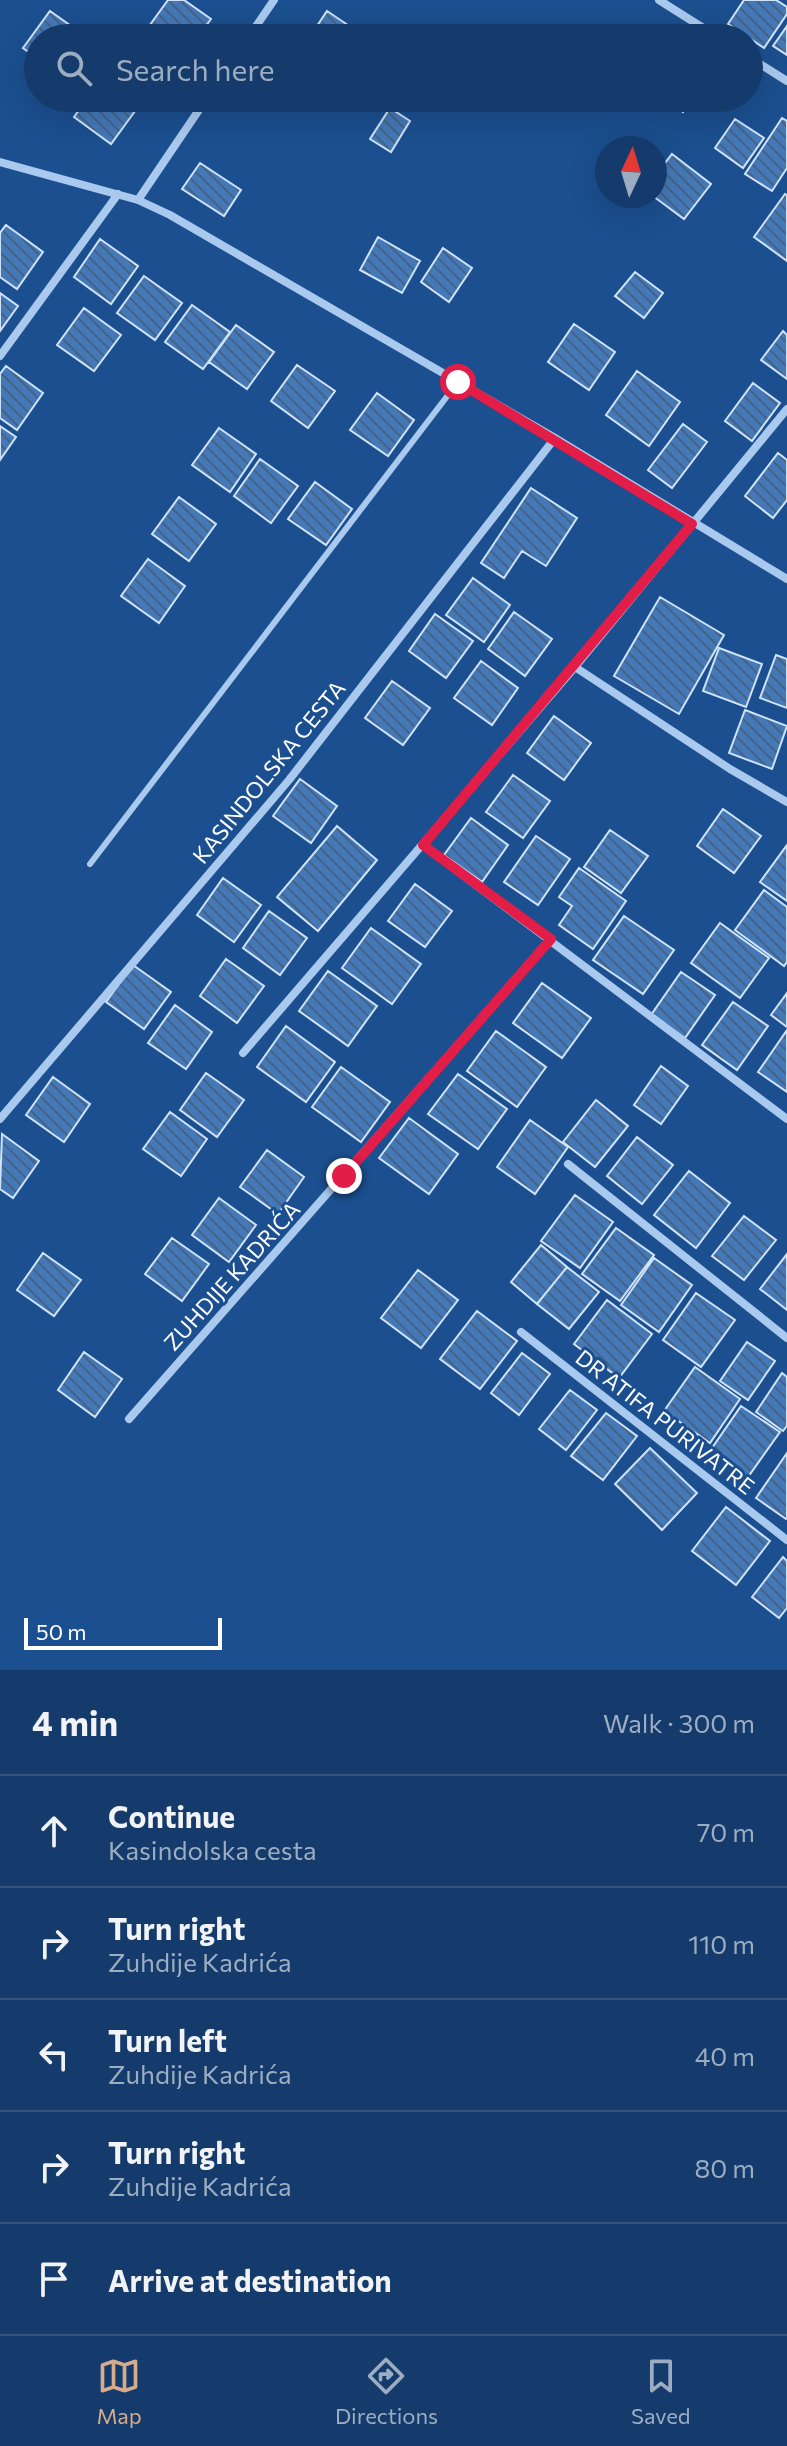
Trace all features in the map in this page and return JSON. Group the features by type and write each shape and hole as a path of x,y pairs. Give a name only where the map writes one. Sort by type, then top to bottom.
{"street":[{"path":"258,24 274,0"},
{"path":"659,0 697,24"},
{"path":"763,66 787,81"},
{"path":"138,200 198,112"},
{"path":"0,162 138,200 170,215 555,438 787,579"},
{"path":"0,356 118,194"},
{"path":"243,1053 575,667 787,409"},
{"name":"KASINDOLSKA CESTA","path":"0,1119 289,780 555,438"},
{"path":"575,667 730,769 787,802"},
{"path":"423,845 787,1119"},
{"name":"ZUHDIJE KADRIĆA","path":"129,1419 551,939"},
{"path":"568,1164 787,1338"},
{"name":"DR ATIFA PURIVATRE","path":"521,1332 787,1540"}],"lane":[{"path":"90,864 458,382"}],"building":[{"path":"168,0 184,0 211,19 207,24 151,24"},
{"path":"744,0 776,0 787,7 787,14 764,48 763,24 728,24"},
{"path":"50,11 68,24 41,24"},
{"path":"327,11 346,24 318,24"},
{"path":"787,26 787,55 773,46"},
{"path":"78,112 134,112 111,144 74,117"},
{"path":"387,112 396,112 410,121 391,152 370,139"},
{"path":"782,118 787,121 787,168 772,191 745,174"},
{"path":"735,119 764,138 743,168 715,148"},
{"path":"672,154 711,184 684,219 667,206 667,160"},
{"path":"200,163 241,190 224,216 182,189"},
{"path":"787,195 787,261 754,237"},
{"path":"6,225 43,252 17,289 0,277 0,233"},
{"path":"378,237 420,261 402,293 360,270"},
{"path":"100,239 138,266 111,304 74,277"},
{"path":"443,248 472,268 449,302 421,282"},
{"path":"635,272 663,293 644,318 615,296"},
{"path":"144,276 182,303 155,340 117,313"},
{"path":"0,293 18,306 0,331"},
{"path":"192,305 230,332 203,369 165,342"},
{"path":"84,308 121,335 94,371 57,345"},
{"path":"574,324 615,352 589,390 548,362"},
{"path":"236,325 274,352 247,389 209,362"},
{"path":"783,331 787,335 787,379 761,360"},
{"path":"297,365 335,391 308,428 271,401"},
{"path":"6,366 43,393 17,430 0,418 0,374"},
{"path":"637,371 680,402 649,446 606,415"},
{"path":"753,383 780,403 752,441 725,421"},
{"path":"377,393 414,420 388,456 350,430"},
{"path":"683,424 707,442 672,488 648,470"},
{"path":"0,426 16,437 0,460"},
{"path":"219,428 256,454 230,492 192,465"},
{"path":"778,453 787,460 787,500 773,518 745,496"},
{"path":"260,459 298,486 271,523 234,496"},
{"path":"315,482 352,509 326,545 288,519"},
{"path":"531,488 577,518 546,566 522,551 504,578 481,563"},
{"path":"179,497 216,524 189,561 152,534"},
{"path":"148,559 185,586 159,623 121,596"},
{"path":"473,578 510,605 484,642 446,615"},
{"path":"660,597 724,635 679,714 614,676"},
{"path":"514,612 552,639 525,676 488,649"},
{"path":"435,614 473,641 446,678 409,651"},
{"path":"719,648 762,664 746,707 703,691"},
{"path":"776,655 787,659 787,708 760,698"},
{"path":"481,661 518,688 492,725 454,698"},
{"path":"392,681 430,708 403,745 365,718"},
{"path":"745,710 787,726 772,769 729,753"},
{"path":"554,716 591,743 564,780 527,753"},
{"path":"513,775 550,801 523,838 486,812"},
{"path":"300,779 337,806 311,843 273,816"},
{"path":"723,809 761,836 734,873 697,846"},
{"path":"471,818 508,845 482,882 444,855"},
{"path":"337,826 377,860 318,931 277,897"},
{"path":"610,830 648,856 621,893 584,867"},
{"path":"536,836 570,859 538,905 504,882"},
{"path":"787,845 787,901 760,882"},
{"path":"579,868 626,901 593,949 559,925 572,906 559,897"},
{"path":"223,878 261,905 234,942 197,915"},
{"path":"415,884 452,911 425,947 388,921"},
{"path":"764,890 787,907 787,962 784,966 735,930"},
{"path":"269,911 307,938 280,975 243,948"},
{"path":"624,916 674,950 643,994 593,960"},
{"path":"720,923 769,958 740,998 691,963"},
{"path":"371,928 421,964 392,1004 342,968"},
{"path":"226,959 264,986 237,1023 200,996"},
{"path":"133,965 171,992 144,1029 106,1002"},
{"path":"328,971 377,1006 348,1046 299,1011"},
{"path":"681,972 715,995 685,1038 651,1015"},
{"path":"542,983 591,1018 562,1058 513,1023"},
{"path":"787,993 787,1027 771,1015"},
{"path":"733,1002 768,1026 737,1070 702,1045"},
{"path":"175,1005 212,1032 186,1069 148,1043"},
{"path":"286,1026 335,1062 306,1102 257,1067"},
{"path":"787,1030 787,1092 758,1072"},
{"path":"496,1031 546,1067 517,1107 467,1071"},
{"path":"661,1066 688,1086 661,1124 634,1105"},
{"path":"341,1067 390,1102 361,1142 312,1107"},
{"path":"206,1073 244,1100 217,1137 180,1110"},
{"path":"458,1074 507,1109 478,1149 428,1114"},
{"path":"53,1077 90,1104 64,1142 26,1115"},
{"path":"596,1100 628,1126 595,1167 563,1142"},
{"path":"170,1112 207,1139 181,1176 143,1149"},
{"path":"409,1118 458,1154 429,1194 379,1158"},
{"path":"530,1120 568,1147 535,1194 497,1167"},
{"path":"2,1134 39,1161 13,1198 0,1189"},
{"path":"637,1137 673,1165 642,1204 607,1176"},
{"path":"267,1150 304,1177 278,1214 240,1187"},
{"path":"689,1171 730,1203 696,1248 654,1215"},
{"path":"575,1195 613,1222 580,1268 541,1241"},
{"path":"219,1198 256,1225 229,1262 192,1235"},
{"path":"744,1216 776,1240 744,1280 712,1256"},
{"path":"616,1228 654,1255 620,1301 582,1274"},
{"path":"172,1238 209,1264 182,1301 145,1274"},
{"path":"541,1245 567,1267 537,1304 511,1282"},
{"path":"43,1253 81,1280 54,1316 17,1290"},
{"path":"787,1254 787,1310 760,1289"},
{"path":"654,1258 692,1285 659,1332 621,1305"},
{"path":"567,1267 599,1292 569,1329 537,1304"},
{"path":"418,1270 458,1300 421,1348 381,1318"},
{"path":"696,1293 735,1320 701,1367 663,1340"},
{"path":"607,1300 652,1334 619,1378 574,1344"},
{"path":"477,1311 517,1341 480,1389 440,1359"},
{"path":"747,1342 775,1361 748,1400 720,1381"},
{"path":"84,1352 122,1379 95,1417 58,1390"},
{"path":"522,1353 550,1374 519,1415 491,1393"},
{"path":"695,1367 740,1399 710,1443 664,1411"},
{"path":"782,1373 787,1377 787,1426 783,1431 756,1412"},
{"path":"570,1390 597,1410 566,1450 539,1429"},
{"path":"741,1406 780,1432 748,1477 710,1451"},
{"path":"606,1413 637,1436 603,1480 571,1456"},
{"path":"650,1448 697,1493 662,1530 615,1484"},
{"path":"787,1453 787,1518 786,1519 756,1498"},
{"path":"726,1507 770,1541 736,1585 692,1551"},
{"path":"783,1557 787,1561 787,1608 779,1618 752,1597"}],"route":[{"path":"344,1176 551,939 423,845 692,524 555,438 458,382"}]}
